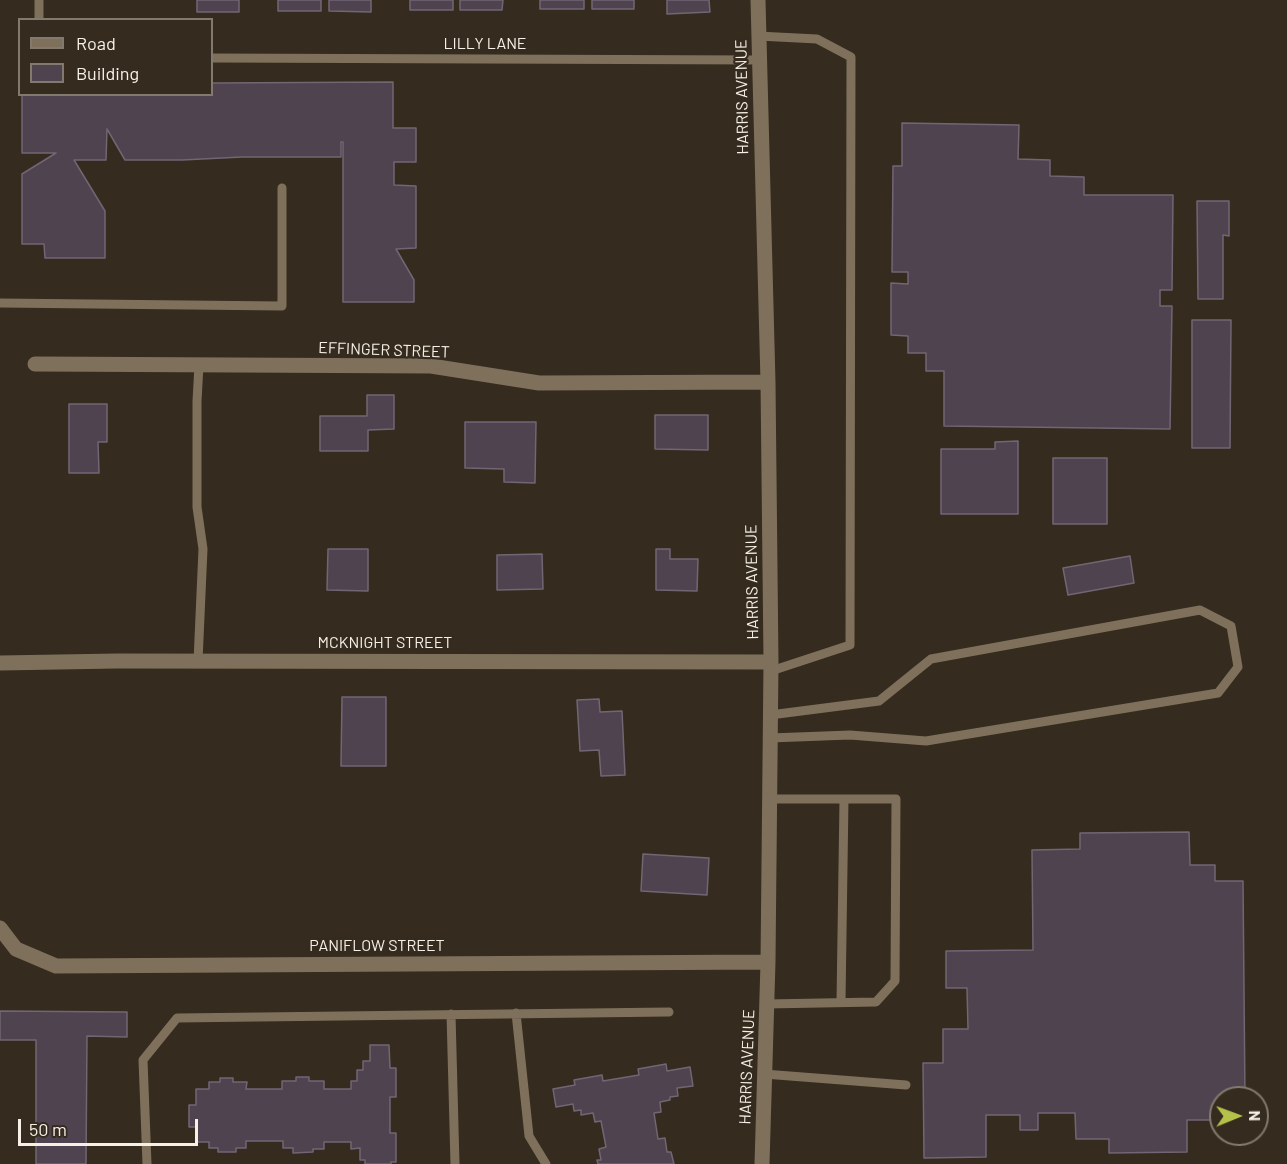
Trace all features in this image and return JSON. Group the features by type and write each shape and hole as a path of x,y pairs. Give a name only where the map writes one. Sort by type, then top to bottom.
{"street":[{"name":"HARRIS AVENUE","path":"758,0 768,382 771,666 768,962 762,1164"},
{"name":"EFFINGER STREET","path":"35,364 431,366 539,383 768,382"},
{"name":"MCKNIGHT STREET","path":"0,663 198,661 771,666"},
{"name":"PANIFLOW STREET","path":"0,928 16,949 56,966 768,962"}],"lane":[{"path":"39,0 39,18"},
{"path":"758,36 817,39 851,57 850,645 771,666"},
{"name":"LILLY LANE","path":"213,58 759,60"},
{"path":"0,303 282,306 282,188"},
{"path":"198,661 203,549 197,507 197,401 200,365"},
{"path":"770,715 879,701 931,659 1200,610 1231,626 1238,667 1218,693 926,741 850,735 770,738"},
{"path":"766,1004 876,1002 895,981 896,799 770,799"},
{"path":"841,1002 844,799"},
{"path":"147,1164 143,1060 177,1018 669,1012"},
{"path":"516,1013 529,1136 546,1164"},
{"path":"452,1014 455,1164"},
{"path":"764,1074 906,1085"}],"building":[{"path":"197,0 239,0 239,12 197,12"},
{"path":"278,0 321,0 321,11 278,11"},
{"path":"329,0 371,0 371,12 329,11"},
{"path":"410,0 453,0 453,10 410,10"},
{"path":"460,0 503,0 502,10 460,10"},
{"path":"540,0 584,0 584,9 540,9"},
{"path":"592,0 634,0 634,9 592,9"},
{"path":"667,0 709,0 710,12 667,14"},
{"path":"393,82 393,128 416,128 416,162 394,162 394,185 416,186 416,248 396,249 414,280 414,302 343,302 343,142 341,142 341,157 125,160 107,129 106,160 74,160 105,211 105,258 45,258 44,244 22,244 22,174 56,153 22,153 22,96 213,96 213,83"},
{"path":"902,123 1019,125 1018,159 1050,160 1050,176 1084,177 1084,195 1173,195 1172,290 1160,290 1160,306 1172,306 1170,429 944,426 944,371 926,371 926,353 908,353 908,336 891,335 891,283 908,284 908,272 892,272 893,166 902,166"},
{"path":"1197,201 1229,201 1229,236 1223,235 1223,299 1198,299"},
{"path":"1192,320 1231,320 1230,448 1192,448"},
{"path":"367,395 394,395 394,429 368,430 368,451 320,451 320,416 367,416"},
{"path":"69,404 107,404 107,442 98,442 99,473 69,473"},
{"path":"655,415 708,415 708,450 655,449"},
{"path":"465,422 536,422 535,483 504,482 504,469 465,468"},
{"path":"1018,441 1018,514 941,514 941,449 995,449 995,442"},
{"path":"1053,458 1107,458 1107,524 1053,524"},
{"path":"328,549 368,549 368,591 327,590"},
{"path":"656,549 670,549 670,559 698,559 697,591 656,590"},
{"path":"542,554 543,589 497,590 497,555"},
{"path":"1130,556 1134,583 1068,595 1063,568"},
{"path":"342,697 386,697 386,766 341,766"},
{"path":"599,699 600,712 622,711 625,775 601,776 599,750 580,751 577,700"},
{"path":"1189,832 1190,865 1215,865 1215,881 1243,881 1245,1086 1209,1086 1209,1120 1187,1120 1187,1152 1109,1153 1109,1139 1076,1139 1075,1113 1038,1113 1038,1130 1020,1130 1020,1115 986,1115 986,1157 924,1158 923,1063 943,1063 943,1029 968,1029 967,988 946,988 946,951 1033,950 1032,850 1080,849 1080,833"},
{"path":"643,854 709,858 707,895 641,891"},
{"path":"0,1011 127,1012 127,1037 87,1036 86,1164 36,1164 36,1040 0,1040"},
{"path":"370,1045 389,1045 390,1068 396,1068 396,1097 390,1097 390,1133 396,1133 396,1162 365,1164 365,1160 360,1160 360,1148 351,1149 351,1142 324,1142 324,1149 293,1153 293,1148 283,1148 283,1141 246,1141 246,1148 236,1148 236,1152 218,1152 218,1148 209,1148 209,1142 196,1142 196,1127 189,1127 189,1105 196,1105 196,1089 209,1089 209,1082 220,1082 220,1078 233,1078 233,1082 247,1082 246,1089 282,1089 282,1081 296,1081 296,1077 309,1077 309,1081 324,1081 324,1089 351,1089 351,1081 357,1081 357,1070 363,1070 363,1061 370,1061"},
{"path":"666,1064 667,1071 690,1067 693,1086 677,1088 678,1096 660,1102 661,1112 654,1113 658,1139 665,1138 667,1152 671,1152 674,1164 598,1164 597,1160 601,1160 599,1149 606,1147 601,1121 595,1122 593,1113 581,1115 581,1110 574,1111 573,1104 556,1107 553,1089 575,1085 574,1080 602,1075 603,1081 639,1075 638,1069"}]}
